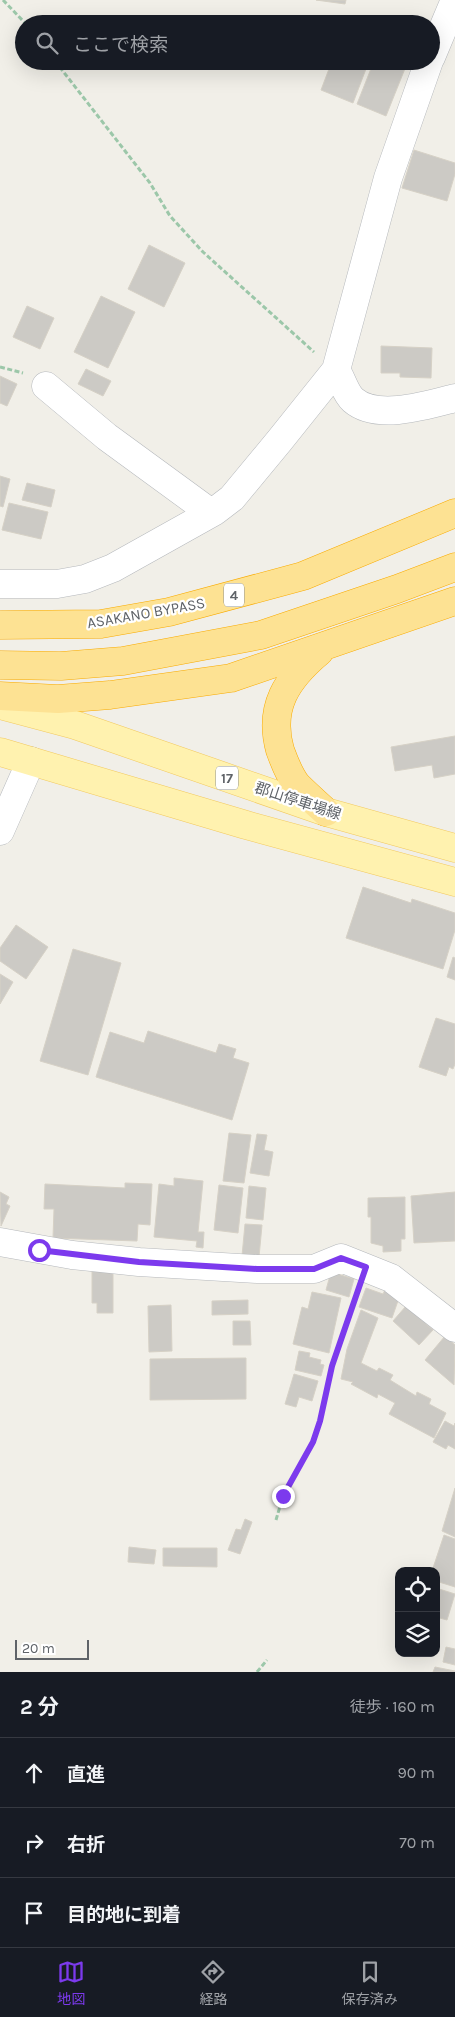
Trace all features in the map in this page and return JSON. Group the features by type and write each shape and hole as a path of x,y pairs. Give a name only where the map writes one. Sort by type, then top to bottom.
{"highway":[{"name":"ASAKANO BYPASS","path":"0,625 100,624 169,612 304,576 455,512"},
{"path":"0,665 61,666 123,661 261,635 398,589 455,567"},
{"path":"0,696 58,699 179,686 231,678 455,601"},
{"path":"326,812 296,784 283,758 275,733 279,706 288,685 299,671 328,645"}],"main road":[{"name":"郡山停車場線","path":"0,705 75,725 326,812 455,848"},
{"path":"0,752 246,825 455,882"}],"street":[{"path":"440,36 455,0"},
{"path":"0,584 57,584 85,579 113,568 211,513 232,498 336,370 388,178 426,70"},
{"path":"336,370 352,399 362,406 373,409 394,411 455,398"},
{"path":"46,386 107,436 211,513"},
{"path":"0,831 31,761"},
{"path":"0,1242 55,1253 163,1264 305,1270 314,1269 341,1258 391,1278 455,1328"}],"path":[{"path":"3,0 17,15"},
{"path":"62,70 150,183 170,216 202,252 295,337"},
{"path":"276,1520 283,1496 316,1435 332,1366 366,1267"},
{"path":"257,1672 266,1660"}],"building":[{"path":"316,0 346,0 345,4"},
{"path":"329,70 366,70 353,103 321,90"},
{"path":"370,70 404,70 386,116 357,104"},
{"path":"414,150 455,163 455,174 447,201 402,188"},
{"path":"149,245 185,263 164,307 128,289"},
{"path":"101,296 135,312 108,368 74,352"},
{"path":"27,306 54,318 40,349 13,337"},
{"path":"381,346 432,348 431,378 400,377 400,373 381,373"},
{"path":"86,369 111,381 103,396 78,384"},
{"path":"0,376 17,384 7,406 0,403"},
{"path":"0,476 10,479 3,507 0,506"},
{"path":"27,483 55,490 51,507 22,500"},
{"path":"9,503 48,512 41,539 2,530"},
{"path":"455,736 455,774 434,778 432,765 395,771 391,747"},
{"path":"363,887 411,903 412,899 455,913 455,930 443,969 346,938"},
{"path":"16,925 48,947 26,979 0,961 0,948"},
{"path":"73,949 121,963 88,1075 40,1061"},
{"path":"453,957 455,958 455,980 447,977"},
{"path":"0,974 13,982 0,1004"},
{"path":"436,1018 455,1024 455,1064 453,1069 449,1067 446,1076 419,1067"},
{"path":"148,1031 216,1053 219,1044 236,1049 233,1058 249,1063 232,1120 96,1077 110,1032 144,1043"},
{"path":"229,1133 251,1135 244,1183 223,1181"},
{"path":"257,1134 267,1135 264,1150 273,1152 269,1176 250,1173"},
{"path":"174,1178 203,1181 198,1232 204,1232 203,1248 196,1247 197,1241 154,1237 159,1184 174,1186"},
{"path":"125,1183 152,1184 150,1225 138,1224 137,1241 53,1238 54,1209 44,1209 45,1184 125,1188"},
{"path":"219,1185 243,1188 238,1233 214,1230"},
{"path":"249,1186 266,1188 263,1220 246,1218"},
{"path":"0,1192 9,1197 6,1204 10,1206 1,1226"},
{"path":"455,1192 455,1241 414,1243 411,1196"},
{"path":"405,1197 405,1239 401,1239 401,1251 383,1252 383,1246 371,1243 371,1217 368,1217 368,1198"},
{"path":"245,1224 262,1225 259,1257 242,1256"},
{"path":"92,1271 113,1272 113,1313 97,1313 97,1303 92,1303"},
{"path":"331,1272 354,1279 349,1297 326,1290"},
{"path":"366,1288 383,1294 385,1290 400,1295 392,1318 359,1307"},
{"path":"312,1292 341,1298 329,1353 293,1344 302,1307 308,1309"},
{"path":"248,1300 248,1314 212,1315 212,1301"},
{"path":"171,1305 172,1351 149,1352 148,1306"},
{"path":"406,1306 433,1330 419,1345 393,1321"},
{"path":"361,1310 378,1318 361,1363 377,1371 379,1368 393,1375 390,1380 416,1396 417,1392 431,1399 429,1404 446,1413 434,1438 389,1414 395,1403 378,1394 377,1398 351,1384 353,1382 341,1379 347,1349"},
{"path":"233,1321 250,1321 251,1345 233,1345"},
{"path":"445,1336 455,1345 454,1385 425,1360"},
{"path":"299,1351 310,1353 309,1357 321,1360 320,1364 324,1365 321,1376 295,1370"},
{"path":"246,1358 246,1399 150,1400 150,1359"},
{"path":"294,1374 318,1381 312,1401 299,1397 296,1407 285,1404"},
{"path":"445,1421 454,1426 455,1423 455,1449 448,1445 446,1449 433,1442"},
{"path":"455,1488 455,1537 442,1531"},
{"path":"245,1519 252,1522 240,1554 228,1550 236,1529 241,1530"},
{"path":"444,1535 455,1539 455,1587 440,1582 440,1567 433,1567"},
{"path":"129,1547 156,1550 154,1564 128,1562"},
{"path":"163,1548 217,1548 217,1567 163,1566"},
{"path":"440,1589 455,1594 447,1620 440,1618"},
{"path":"446,1647 455,1649 455,1665 443,1662"},
{"path":"435,1667 455,1671 455,1672 433,1672"}],"route":[{"path":"39,1250 72,1256 103,1257 171,1265 305,1270 314,1269 341,1258 351,1260 366,1267 332,1366 325,1401 313,1442 283,1496"}]}
